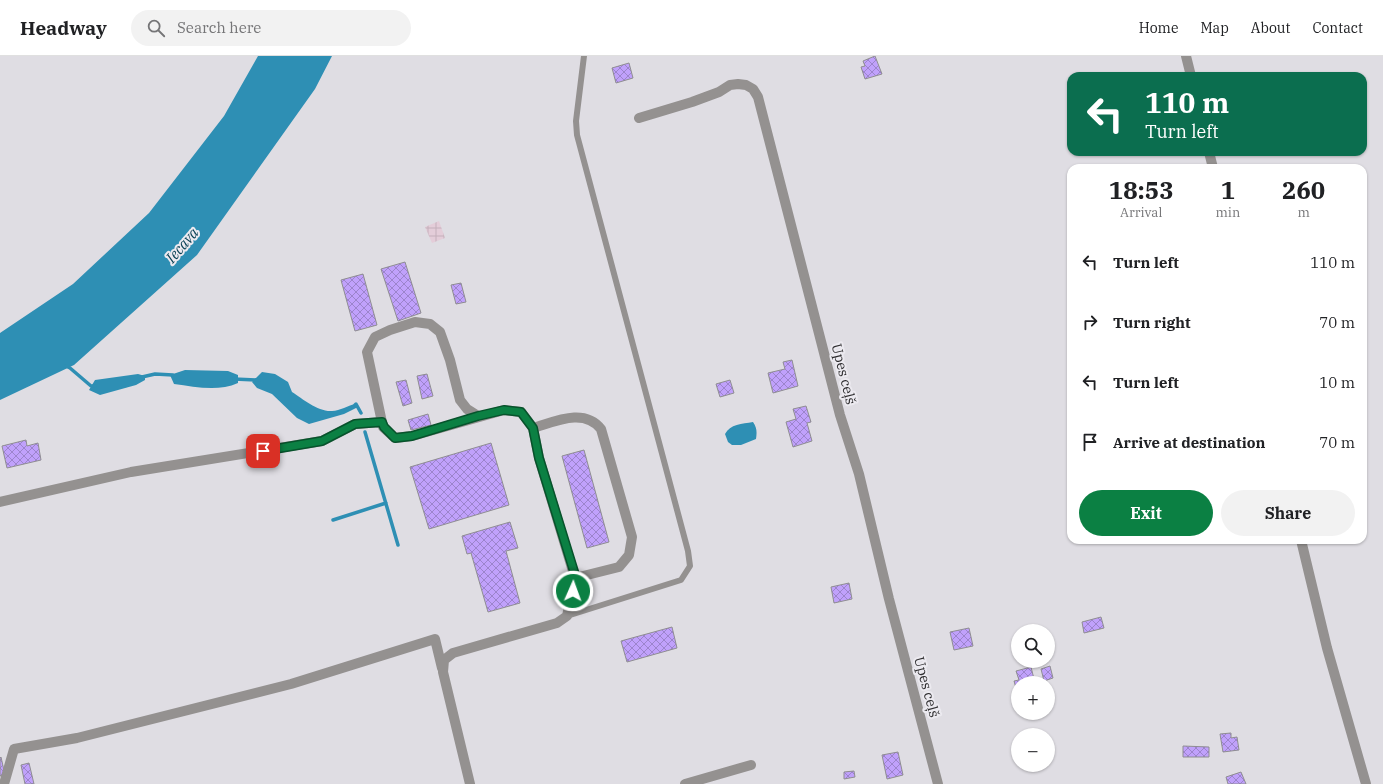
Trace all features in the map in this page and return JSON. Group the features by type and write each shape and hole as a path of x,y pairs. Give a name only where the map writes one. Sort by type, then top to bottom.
{"street":[{"path":"1186,56 1190,72"},
{"name":"Upes ceļš","path":"639,118 692,102 719,92 730,85 746,85 753,90 758,97 840,415 859,474 889,599 938,784"},
{"path":"443,672 444,660 453,653 558,623 567,616 576,578 539,458 533,428 521,412 504,410 478,416 412,436 395,438 384,427 382,422 367,352 375,337 390,330 415,322 430,324 440,332 450,360 460,400 467,409 478,416"},
{"path":"533,428 571,417 584,418 596,423 601,429 632,537 629,555 619,566 576,578"},
{"path":"0,502 131,472 322,441 355,424 382,422"},
{"path":"1302,544 1327,648 1366,784"},
{"path":"4,784 14,749 77,738 291,684 435,639 470,784"},
{"path":"685,784 751,765"}],"lane":[{"path":"567,616 681,580 690,566 688,551 577,135 576,122 584,56"}],"shaded area":[{"path":"439,221 445,238 432,243 425,227"}],"water":[{"name":"Iecava","path":"258,56 332,56 315,89 197,255 74,365 0,400 0,333 73,284 149,213 224,116"},
{"path":"185,370 228,371 238,375 238,383 230,386 215,388 174,384 170,375"},
{"path":"262,372 275,374 288,382 292,392 321,409 335,411 356,404 358,407 344,414 309,424 297,418 272,394 257,388 252,382"},
{"path":"138,374 145,376 145,380 136,385 100,395 89,390 95,380"},
{"path":"753,422 757,434 756,439 741,445 732,445 728,442 725,434 730,428"}],"building":[{"path":"875,56 882,74 865,79 861,67 865,66 863,61"},
{"path":"629,63 633,78 616,83 612,68"},
{"path":"405,262 421,313 398,321 381,269"},
{"path":"363,274 377,325 355,331 341,280"},
{"path":"461,283 466,302 456,304 451,285"},
{"path":"792,360 798,386 773,393 768,373 785,369 783,362"},
{"path":"427,374 433,396 422,399 417,376"},
{"path":"406,380 412,403 403,406 396,382"},
{"path":"730,380 734,393 720,397 716,384"},
{"path":"806,406 811,422 807,423 812,441 793,447 786,422 796,419 793,409"},
{"path":"428,414 431,425 411,430 408,420"},
{"path":"26,440 27,446 38,443 41,460 7,468 2,446"},
{"path":"491,443 509,505 429,529 410,467"},
{"path":"584,450 609,542 587,548 562,456"},
{"path":"510,522 518,548 506,551 520,603 488,612 471,553 467,554 462,536"},
{"path":"849,583 852,599 834,603 831,587"},
{"path":"1101,617 1104,628 1084,633 1082,622"},
{"path":"672,627 677,648 627,662 621,641"},
{"path":"969,628 973,646 954,650 950,632"},
{"path":"1031,668 1033,676 1018,676 1016,671"},
{"path":"1050,668 1052,676 1043,676 1041,669"},
{"path":"1231,733 1231,738 1237,737 1239,750 1223,752 1220,734"},
{"path":"1183,746 1209,747 1209,757 1183,757"},
{"path":"898,752 903,775 887,779 882,755"},
{"path":"1,757 5,775 0,776 0,758"},
{"path":"29,763 34,784 25,784 21,765"},
{"path":"854,771 855,777 844,779 844,772"},
{"path":"1241,772 1246,784 1228,784 1226,777"}],"waterway":[{"path":"66,366 91,386 95,386"},
{"path":"142,377 155,374 173,375"},
{"path":"234,379 259,380"},
{"path":"355,405 356,404 361,413"},
{"path":"365,432 398,545"},
{"path":"333,520 386,503"}],"route":[{"path":"263,451 322,441 355,424 382,422 384,427 395,438 412,436 478,416 504,410 521,412 533,428 539,458 576,578 573,591"}]}
